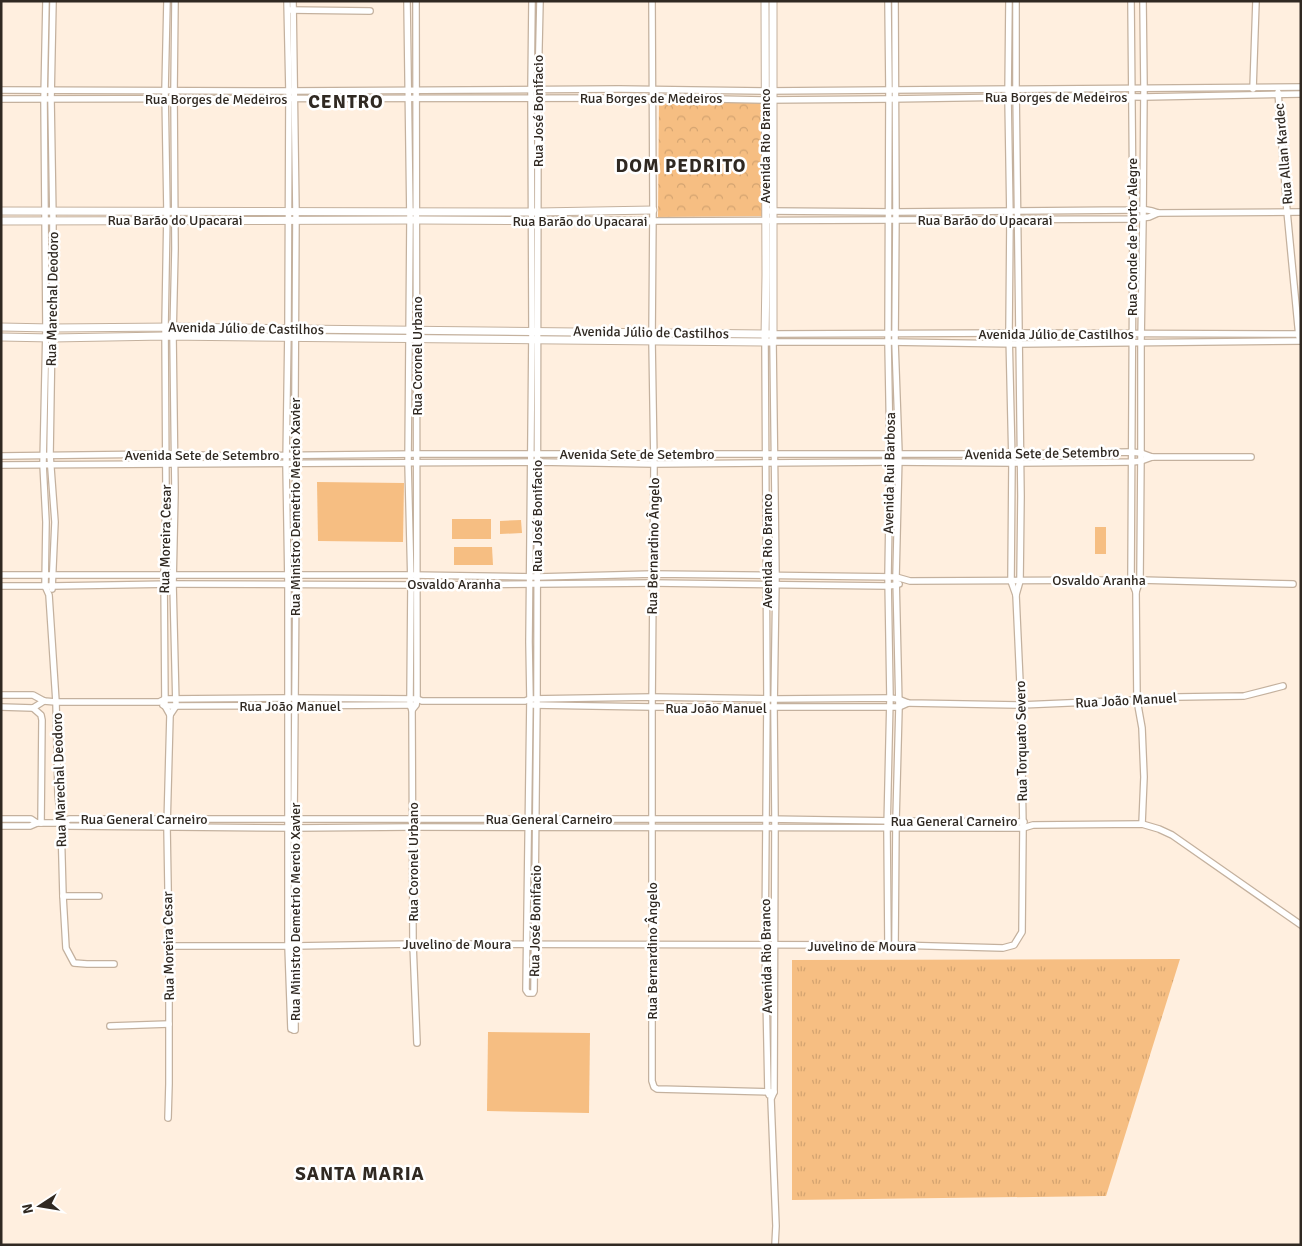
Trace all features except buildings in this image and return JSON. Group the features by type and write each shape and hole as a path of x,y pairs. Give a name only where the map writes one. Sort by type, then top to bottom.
{"street":[{"name":"Rua Marechal Deodoro","path":"46,1 49,212 48,400 55,522 53,586 49,596"},
{"name":"Rua Marechal Deodoro","path":"48,38 53,1"},
{"name":"Rua Moreira Cesar","path":"167,1 166,153 171,212"},
{"name":"Rua Moreira Cesar","path":"175,1 174,153 171,220 167,250 165,327 169,336 173,372 175,492 173,584 176,702"},
{"name":"Rua Ministro Demetrio Mercio Xavier","path":"287,1 290,10 292,91 288,129 292,217 296,251 292,329 296,455 295,698 291,706"},
{"name":"Rua Ministro Demetrio Mercio Xavier","path":"290,10 294,1"},
{"name":"Rua Coronel Urbano","path":"407,1 410,154 417,275 412,330"},
{"name":"Rua Coronel Urbano","path":"414,576 408,463 408,370 412,339 409,276 417,155 416,1"},
{"name":"Rua José Bonifacio","path":"532,1 531,148 534,221 531,300 535,331"},
{"name":"Rua José Bonifacio","path":"534,212 538,148 540,1"},
{"name":"Rua Bernardino Ângelo","path":"652,1 654,454 652,1081 657,1089 771,1092"},
{"name":"Avenida Rio Branco","path":"766,1 769,31 770,275 766,463 767,708 765,945 776,1216 775,1245"},
{"name":"Avenida Rio Branco","path":"769,31 773,1"},
{"name":"Avenida Rui Barbosa","path":"888,1 892,35 896,212 895,342 899,454 896,577 899,708 895,945"},
{"name":"Avenida Rui Barbosa","path":"892,35 895,1"},
{"name":"Rua Torquato Severo","path":"1009,1 1011,581 1016,595 1021,705 1023,824 1022,932 1014,945"},
{"name":"Rua Torquato Severo","path":"1016,1 1018,344 1021,454 1020,580 1016,595"},
{"name":"Rua Conde de Porto Alegre","path":"1131,1 1133,219 1131,580 1136,592"},
{"name":"Rua Conde de Porto Alegre","path":"1142,1 1144,97 1141,493 1140,580 1136,592 1137,700 1142,728 1144,777 1142,824"},
{"name":"Rua Allan Kardec","path":"1253,95 1256,1"},
{"path":"290,10 370,11"},
{"path":"1131,29 1143,30"},
{"path":"167,32 175,32"},
{"path":"407,33 416,33"},
{"path":"532,36 539,36"},
{"path":"1008,55 1016,55"},
{"name":"Rua Allan Kardec","path":"1277,87 1300,341"},
{"name":"Rua Borges de Medeiros","path":"1,90 893,90 1301,87"},
{"path":"1043,88 1044,96"},
{"path":"1074,88 1074,96"},
{"path":"1206,88 1206,96"},
{"path":"619,89 619,98"},
{"path":"16,90 16,99"},
{"path":"81,99 82,90"},
{"path":"380,90 380,99"},
{"path":"474,90 474,98"},
{"path":"682,98 683,90"},
{"path":"800,90 800,100"},
{"path":"860,90 860,99"},
{"path":"202,91 202,99"},
{"path":"259,91 260,99"},
{"path":"324,91 324,99"},
{"name":"Rua Borges de Medeiros","path":"1,99 682,98 800,100 1301,94"},
{"name":"Rua Ministro Demetrio Mercio Xavier","path":"292,99 296,129 292,217 288,251 292,329"},
{"name":"Avenida Rui Barbosa","path":"888,945 887,821 890,708 888,577 890,454 888,275 893,99"},
{"path":"288,129 296,129"},
{"path":"531,148 538,148"},
{"path":"166,153 174,153"},
{"path":"410,154 417,155"},
{"path":"1132,157 1143,158"},
{"path":"1009,166 1017,165"},
{"name":"Rua Barão do Upacarai","path":"769,211 949,212 1143,209 1158,213 1301,212"},
{"name":"Rua Barão do Upacarai","path":"1,221 413,216 653,210"},
{"name":"Rua Barão do Upacarai","path":"1,211 171,212 292,217"},
{"path":"1072,211 1073,219"},
{"path":"924,220 925,212"},
{"path":"949,212 949,220"},
{"name":"Rua Barão do Upacarai","path":"413,216 534,221 949,220 1133,219 1149,218 1158,213"},
{"name":"Rua Moreira Cesar","path":"168,1118 169,946 166,826 170,715 165,706 164,575 166,492 165,372 169,336 173,327 175,249 171,220"},
{"name":"Rua José Bonifacio","path":"534,221 538,300 535,331 538,425 534,454"},
{"path":"167,250 175,249"},
{"path":"288,251 296,251"},
{"path":"409,276 417,275"},
{"path":"888,275 895,276"},
{"path":"1132,275 1142,275"},
{"path":"166,299 174,299"},
{"path":"531,300 538,300"},
{"path":"1010,302 1018,302"},
{"name":"Avenida Júlio de Castilhos","path":"1,327 173,327 769,334 1300,334"},
{"path":"79,328 79,338"},
{"path":"134,328 134,337"},
{"path":"329,330 329,338"},
{"path":"580,340 581,331"},
{"path":"605,332 605,340"},
{"path":"682,332 682,341"},
{"path":"736,333 737,342"},
{"path":"804,334 804,342"},
{"path":"859,334 860,342"},
{"path":"1216,334 1216,342"},
{"name":"Avenida Júlio de Castilhos","path":"1,337 169,336 1010,344 1300,341"},
{"name":"Rua Ministro Demetrio Mercio Xavier","path":"291,946 295,1030 292,1031 291,1029 291,946 292,827 291,706 287,698 288,576 286,455 292,338"},
{"name":"Rua Coronel Urbano","path":"412,339 416,370 417,454 412,826 413,944 417,1043"},
{"name":"Rua José Bonifacio","path":"534,462 529,584 529,642 532,702 536,827 531,944 526,990 530,994 534,990 531,944 528,820 532,702 537,642 534,454 531,424 535,339"},
{"name":"Avenida Rio Branco","path":"769,342 774,454 776,577 774,998 771,1092"},
{"path":"408,370 416,370"},
{"path":"889,370 896,370"},
{"path":"165,372 173,372"},
{"path":"288,396 295,396"},
{"path":"1132,396 1141,398"},
{"path":"1011,398 1020,398"},
{"name":"Rua Marechal Deodoro","path":"48,400 43,455 46,522 45,586 49,596 56,702 58,794 66,948 74,963 114,964"},
{"path":"165,421 174,421"},
{"path":"531,424 538,425"},
{"name":"Avenida Sete de Setembro","path":"1,456 108,454 230,456 408,454 1049,454 1132,452 1152,457 1251,457"},
{"path":"108,454 108,464"},
{"path":"1049,454 1049,463"},
{"path":"15,455 15,465"},
{"path":"230,456 230,464"},
{"name":"Avenida Sete de Setembro","path":"1,465 534,462 654,464 1049,463 1132,462 1152,457"},
{"path":"889,491 898,491"},
{"path":"166,492 175,492"},
{"path":"1132,493 1141,493"},
{"path":"1012,496 1021,496"},
{"path":"766,502 775,502"},
{"path":"46,522 55,522"},
{"name":"Osvaldo Aranha","path":"1,586 529,584 537,580 653,574 896,577 905,580 1140,580 1294,584"},
{"name":"Osvaldo Aranha","path":"1,575 530,577 537,580 653,583 888,586 896,585 905,580"},
{"path":"107,585 108,575"},
{"path":"165,638 175,638"},
{"path":"889,638 897,638"},
{"path":"529,642 537,642"},
{"path":"767,642 775,642"},
{"name":"Rua João Manuel","path":"165,706 176,702 229,698 295,698 349,702 414,703 532,702 652,696 767,699 890,698 908,703 1021,705 1178,697 1244,696 1283,686"},
{"name":"Rua João Manuel","path":"1,695 33,695 44,701 56,702 159,702 165,699 176,702 229,706 291,706 349,702"},
{"path":"229,698 229,706"},
{"path":"594,706 595,698"},
{"path":"727,698 727,708"},
{"path":"819,698 819,707"},
{"path":"1,707 33,708 44,701"},
{"path":"159,702 165,706"},
{"path":"170,715 176,702"},
{"name":"Rua João Manuel","path":"532,702 594,706 727,708 899,708 908,703"},
{"name":"Rua Marechal Deodoro","path":"33,708 42,720 40,823"},
{"path":"766,763 775,763"},
{"path":"888,765 897,765"},
{"path":"717,828 718,818"},
{"name":"Rua General Carneiro","path":"1,826 60,823 69,826 147,820 212,819 536,820 718,818 1023,824 1142,824 1160,829 1172,835 1301,925"},
{"name":"Rua General Carneiro","path":"1,819 31,819 40,823"},
{"path":"18,819 18,826"},
{"path":"212,819 212,827"},
{"path":"238,819 238,827"},
{"path":"264,819 264,827"},
{"path":"330,819 330,827"},
{"path":"359,819 359,827"},
{"path":"388,819 388,827"},
{"path":"566,819 566,827"},
{"path":"593,828 594,819"},
{"path":"625,828 627,819"},
{"path":"686,819 686,828"},
{"path":"744,819 744,828"},
{"path":"147,820 147,826"},
{"path":"444,827 445,820"},
{"path":"476,827 477,820"},
{"path":"506,827 507,820"},
{"path":"830,820 830,828"},
{"name":"Rua General Carneiro","path":"116,823 147,826 212,827 412,826 593,828 896,828 1023,824"},
{"path":"766,880 775,880"},
{"path":"887,887 896,888"},
{"path":"63,896 99,896"},
{"name":"Juvelino de Moura","path":"169,946 653,944 895,945 1003,948 1014,945"},
{"path":"767,999 774,998"},
{"path":"110,1026 169,1024"}],"green space":[{"path":"659,102 762,102 762,216 658,217"},
{"path":"317,482 404,483 403,542 318,541"},
{"path":"452,519 491,519 491,539 452,539"},
{"path":"521,520 522,533 500,534 500,521"},
{"path":"1095,527 1106,527 1106,554 1095,554"},
{"path":"454,547 492,547 493,565 454,565"},
{"path":"1180,959 1106,1196 792,1200 792,960"},
{"path":"488,1032 590,1033 589,1113 487,1111"}],"district":[{"name":"CENTRO","path":"346,101"},
{"name":"DOM PEDRITO","path":"681,165"},
{"name":"SANTA MARIA","path":"360,1173"}]}
